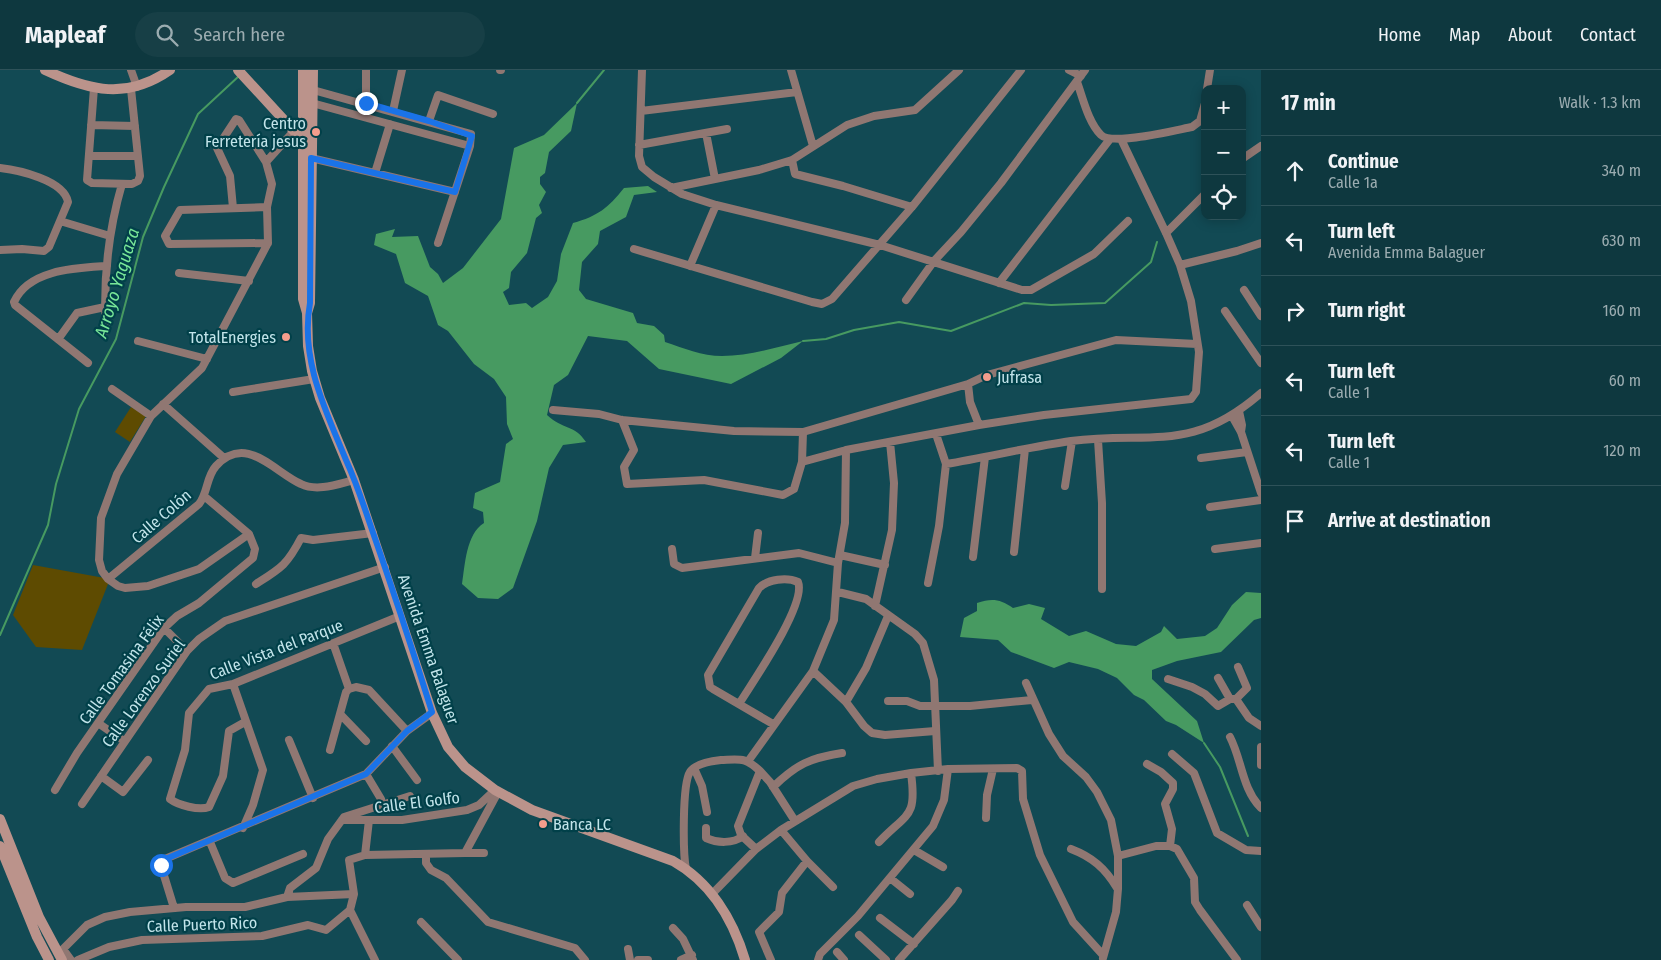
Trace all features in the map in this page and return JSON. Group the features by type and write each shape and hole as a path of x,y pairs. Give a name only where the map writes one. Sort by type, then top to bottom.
{"street":[{"path":"46,70 75,83 94,88 134,88 170,70"},
{"path":"94,88 87,180 92,184 138,182 140,176 134,126 134,88 131,70"},
{"path":"238,70 303,136 266,162"},
{"name":"Avenida Emma Balaguer","path":"303,70 303,299 307,312 308,346 314,379 373,533 432,712 448,747 456,758 496,791 547,816 661,857 686,869 713,893 730,923 745,960"},
{"name":"Avenida Emma Balaguer","path":"307,312 310,303 311,158 303,136 312,103 313,70"},
{"path":"366,70 366,103"},
{"path":"393,111 402,70"},
{"path":"642,70 639,145 639,160 642,166 671,188 716,205 880,245 1022,290 1040,287 1094,254 1128,221"},
{"path":"791,70 813,146"},
{"path":"671,188 759,170 792,160 847,125 874,116 915,110 959,70"},
{"path":"634,250 822,304 832,299 880,245 1021,70"},
{"path":"1069,70 1081,76"},
{"path":"1208,85 1210,70"},
{"path":"1081,76 1090,117 1100,134 1110,139 1121,139 1192,127 1200,121 1201,117"},
{"path":"906,300 934,261 962,232 1081,76"},
{"path":"313,90 366,103 472,134 470,146 438,243"},
{"path":"640,111 798,92"},
{"path":"429,121 439,95 493,114"},
{"path":"312,103 470,146"},
{"path":"204,496 250,534 211,562 186,575 138,587 125,588 108,579 102,571 99,560 100,518 117,474 151,416 202,368 268,243 267,207 272,184 266,162 239,120 236,119 217,148 230,176 233,208"},
{"path":"374,173 390,124"},
{"path":"91,125 134,126"},
{"path":"639,145 727,129"},
{"path":"706,133 715,179"},
{"path":"998,283 1110,139"},
{"path":"802,462 846,450 979,425 1044,415 1191,399 1196,392 1197,344 1191,301 1180,265 1166,232 1121,139"},
{"path":"1246,156 1261,146"},
{"path":"89,156 138,156"},
{"path":"311,158 455,192"},
{"path":"792,160 795,174 912,207"},
{"path":"0,168 37,176 67,197 68,202 49,248 44,251 0,250"},
{"path":"106,331 105,307 110,236 122,184"},
{"path":"1166,232 1201,198"},
{"path":"690,266 716,205"},
{"path":"267,207 178,210 165,236 169,244 268,243"},
{"path":"60,222 110,236"},
{"path":"1180,265 1238,251 1261,243"},
{"path":"88,362 15,304 15,299 33,281 49,273 73,268 107,266"},
{"path":"179,273 248,281"},
{"path":"1244,290 1261,316"},
{"path":"59,338 77,313 105,307"},
{"path":"1225,311 1261,363"},
{"path":"138,340 207,359"},
{"path":"553,410 599,414 622,420 734,431 803,432 968,384 987,375 1116,340 1197,344"},
{"path":"233,392 314,379"},
{"path":"968,384 970,402 979,425"},
{"path":"112,390 151,416"},
{"path":"946,464 1072,441 1154,439 1193,433 1217,424 1261,393"},
{"path":"163,404 224,458 245,453 257,455 302,485 316,488 354,480"},
{"path":"1235,413 1261,493"},
{"path":"622,420 634,450 624,468 627,484 704,480 783,495 794,489 802,462 803,432"},
{"path":"928,583 939,526 946,464 936,434"},
{"path":"1098,440 1102,503 1102,589"},
{"path":"1065,486 1072,441"},
{"path":"875,606 892,530 894,483 890,442"},
{"path":"1014,552 1025,449"},
{"path":"749,760 773,724 813,671 834,620 838,592 839,559 845,523 846,450"},
{"path":"1201,458 1248,452"},
{"name":"Calle Colón","path":"108,579 199,504 204,496 208,479 224,458"},
{"path":"973,557 985,458"},
{"path":"1210,507 1261,500"},
{"path":"256,584 281,570 292,556 301,538 313,540 373,533"},
{"path":"755,558 758,533"},
{"name":"Calle Tomasina Félix","path":"55,790 98,723 164,628 177,616 199,603 253,558 256,549 250,534"},
{"path":"1216,549 1261,543"},
{"path":"672,549 674,564 682,568 800,552 885,565"},
{"name":"Calle Lorenzo Suriel","path":"82,804 187,651 199,639 226,621 385,567"},
{"path":"738,704 769,659 782,634 797,596 798,582 787,579 763,584 709,671 707,680 710,687 738,704 773,724"},
{"path":"838,592 866,599 911,631 923,643 931,664 938,771"},
{"name":"Calle Vista del Parque","path":"245,722 229,731 223,776 209,807 204,809 174,802 170,798 185,750 189,713 209,689 233,684 400,616"},
{"path":"846,702 866,668 888,616"},
{"path":"164,628 187,651"},
{"path":"333,643 349,689"},
{"path":"1168,679 1192,687 1205,694 1218,706 1233,699 1247,688 1238,667"},
{"path":"813,671 846,702 864,726 872,732 885,735 935,731"},
{"path":"1218,678 1249,718 1261,726"},
{"path":"1026,683 1032,700 1063,756 1086,776 1097,792 1111,820 1118,856 1118,889 1116,912 1103,958"},
{"path":"233,684 263,770 256,797 243,828"},
{"path":"330,750 346,692 356,686 369,690 407,731"},
{"path":"888,701 907,701 920,706 970,706 1032,700"},
{"path":"174,908 162,869 162,861 366,774 407,731 432,712"},
{"path":"341,715 366,741"},
{"path":"98,723 124,741"},
{"path":"1230,737 1237,751 1248,789 1261,808"},
{"path":"289,740 313,798"},
{"path":"392,746 417,780"},
{"path":"1261,747 1261,765"},
{"path":"773,787 800,764 816,758 842,753"},
{"path":"1172,754 1194,773 1217,833 1246,850 1261,851"},
{"path":"101,776 121,795 148,760"},
{"path":"686,869 683,855 686,790 688,774 694,768 715,761 749,760 773,787 795,821"},
{"path":"1147,764 1161,772 1173,783 1173,789 1165,804 1172,829 1170,846"},
{"path":"694,768 702,786 708,812"},
{"path":"818,960 820,954 858,916 933,826 941,811 944,800 948,769"},
{"path":"713,893 756,850 781,830 853,786 877,779 948,769 1020,769 1022,772 1023,799 1040,855 1073,922 1103,958"},
{"path":"986,818 987,795 993,769"},
{"path":"756,850 739,830 739,820 760,771"},
{"path":"880,842 912,809 914,794 911,773"},
{"path":"366,774 381,799"},
{"path":"466,853 496,791"},
{"name":"Calle El Golfo","path":"366,855 369,820 402,820 468,810 479,805 496,791"},
{"path":"287,896 290,888 316,868 328,839 340,820 363,809 399,801 410,796"},
{"path":"0,819 39,917 58,956"},
{"path":"340,820 369,820"},
{"path":"706,828 706,838 710,840 728,842 743,836"},
{"path":"781,830 807,862 833,887"},
{"path":"210,842 225,878 233,883 303,854"},
{"path":"0,846 37,937 58,956 71,960"},
{"path":"1118,856 1156,846 1170,846 1177,849 1194,878 1196,902 1200,910 1238,960"},
{"path":"1071,848 1095,860 1109,874 1118,889"},
{"path":"914,850 942,868"},
{"path":"375,960 350,910 354,894 349,860 366,855 484,852"},
{"path":"426,854 426,864 431,870 446,878 488,922 575,948 585,960"},
{"path":"771,960 759,932 779,912 782,893 807,862"},
{"path":"890,878 910,894"},
{"path":"900,960 958,890"},
{"path":"58,956 82,929 98,919 130,912 174,908 245,908 287,896 354,894"},
{"path":"1247,905 1261,927"},
{"name":"Calle Puerto Rico","path":"78,960 109,948 142,940 262,936 308,925 326,930 350,910"},
{"path":"880,918 914,944"},
{"path":"421,922 458,960"},
{"path":"672,928 683,939 693,958 681,960"},
{"path":"859,935 886,960"},
{"path":"628,950 630,960"},
{"path":"837,952 844,960"},
{"path":"638,960 648,960"}],"shaded area":[{"path":"577,103 571,131 549,152 545,173 540,177 540,184 546,192 539,205 542,213 536,218 527,253 511,272 509,288 503,292 509,305 526,303 532,308 548,297 557,281 561,254 573,223 602,210 624,188 648,186 657,192 634,195 626,217 600,231 598,244 582,262 579,290 586,299 633,313 637,323 654,326 664,335 665,342 707,355 722,356 763,351 803,341 781,358 731,384 659,369 627,341 588,336 568,375 554,385 547,415 558,423 577,432 586,442 563,445 549,468 537,521 513,588 498,599 478,598 462,584 464,568 473,534 484,523 483,512 473,508 475,493 500,482 506,444 513,439 507,424 506,397 494,379 474,364 448,331 438,325 428,296 405,283 396,254 374,245 376,234 395,229 392,237 418,236 430,267 438,274 443,283 463,268 501,219 514,148 544,135"},
{"path":"131,407 146,416 130,442 115,432"},
{"path":"33,565 110,579 82,650 36,647 13,615"},
{"path":"1246,592 1261,593 1261,618 1254,620 1221,652 1177,661 1152,670 1152,679 1197,721 1204,743 1176,725 1166,721 1144,700 1134,695 1117,678 1098,669 1069,662 1054,668 1011,652 998,640 960,637 964,618 977,611 977,603 987,600 1000,601 1013,608 1029,604 1045,608 1041,619 1069,636 1086,631 1116,644 1136,646 1161,632 1164,626 1177,639 1205,636 1217,628 1232,605"}],"waterway":[{"path":"577,103 604,70"},
{"name":"Arroyo Yaguaza","path":"0,635 48,525 56,484 79,409 116,339 143,237 164,187 198,114 239,76"},
{"path":"803,341 826,339 854,330 899,322 951,331 1024,303 1051,305 1105,303 1151,262 1157,242"},
{"path":"1204,743 1220,767 1248,836"}],"place":[{"name":"Centro Ferretería jesus","path":"316,132"},
{"name":"TotalEnergies","path":"286,337"},
{"name":"Jufrasa","path":"987,377"},
{"name":"Banca LC","path":"543,824"}],"route":[{"path":"161,865 162,861 168,858 210,842 370,772 412,726 432,712 373,533 347,460 320,398 312,371 308,346 307,312 310,303 311,158 455,192 472,134 366,103"}]}
